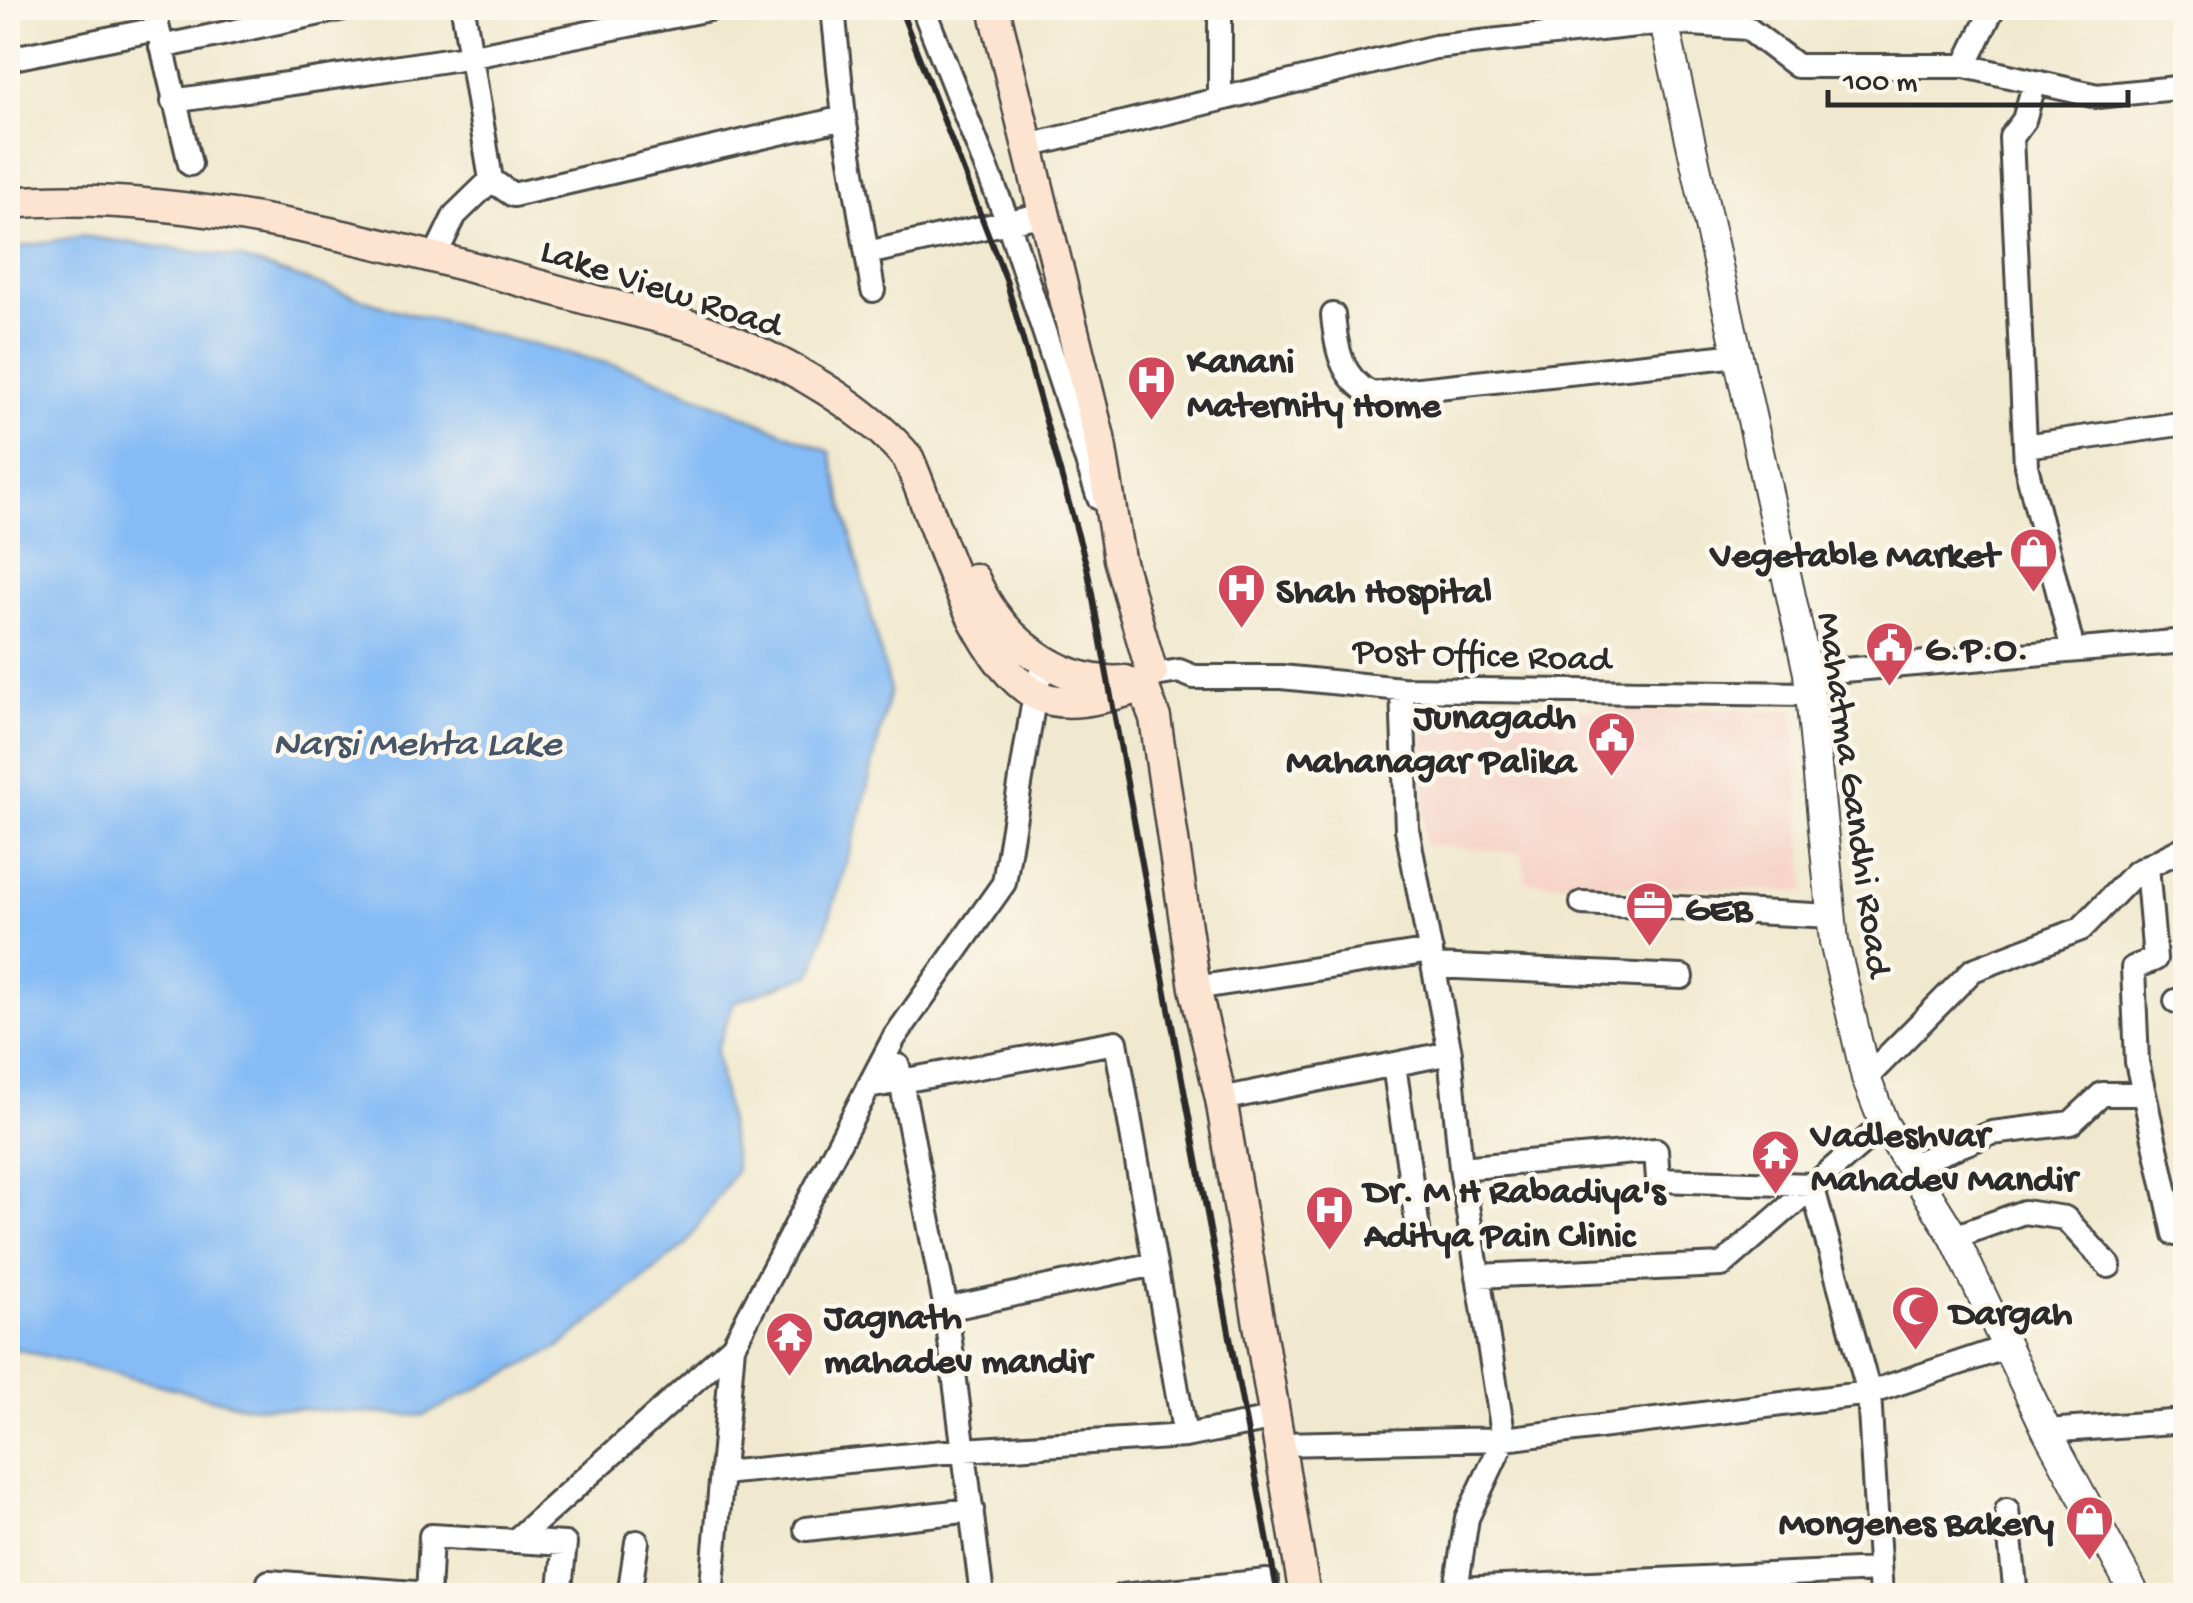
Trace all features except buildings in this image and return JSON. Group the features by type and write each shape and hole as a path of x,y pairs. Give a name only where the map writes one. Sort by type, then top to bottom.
{"main road":[{"path":"994,8 1098,436 1119,559 1139,637 1194,988 1221,1099 1305,1596"},
{"name":"Lake View Road","path":"8,186 64,183 194,189 746,329 897,417 932,461 978,586 1018,640 1044,662"},
{"name":"Lake View Road","path":"8,203 77,201 194,189"},
{"name":"Lake View Road","path":"437,251 743,345 878,428 908,458 962,592 990,645 1034,694"},
{"path":"1044,662 1076,677 1147,686"},
{"path":"1034,694 1081,701 1147,686"}],"street":[{"path":"8,59 157,28 344,8"},
{"path":"463,8 491,180 514,195 844,118"},
{"path":"173,101 473,56 714,8"},
{"path":"833,8 844,118 874,290"},
{"path":"923,8 1008,222 1119,559"},
{"path":"1220,8 1220,98"},
{"path":"1964,66 1993,8"},
{"path":"1028,146 1435,47 1663,15 1746,28 1797,66 1964,66 2098,96 2186,87"},
{"name":"Mahatma Gandhi Road","path":"1663,15 1809,684 1832,916 1866,1078 1884,1124 1954,1237 2047,1431 2136,1596"},
{"path":"157,28 194,189"},
{"path":"2035,82 2024,120 2012,137 2026,466 2073,650"},
{"path":"437,251 455,216 491,180"},
{"path":"867,253 1045,214"},
{"path":"1333,316 1346,371 1358,388 1372,394 1739,355"},
{"path":"2026,446 2186,423"},
{"name":"Post Office Road","path":"1147,686 1181,684 1194,676 1281,677 1402,689 1809,684 2073,650 2186,641"},
{"path":"516,1540 733,1346 894,1038 1004,883 1034,694 1044,662"},
{"path":"1402,689 1407,828 1450,1053 1461,1168 1504,1439 1467,1518 1456,1592 1879,1570"},
{"path":"1866,1078 1973,970 2081,930 2147,866 2186,847"},
{"path":"2147,866 2155,959 2133,968 2137,1062 2176,1234"},
{"path":"1582,903 1832,916"},
{"path":"1194,988 1432,959 1682,976"},
{"path":"894,1038 946,1309 982,1596"},
{"path":"868,1087 1116,1042 1185,1436"},
{"path":"1221,1099 1450,1053"},
{"path":"1394,1064 1419,1236"},
{"path":"1911,1165 1992,1133 2071,1123 2102,1094 2144,1094"},
{"path":"1478,1276 1722,1265 1884,1124"},
{"path":"1461,1168 1656,1150 1658,1180 1812,1185"},
{"path":"1812,1185 1869,1393 1880,1596"},
{"path":"1954,1237 2024,1212 2065,1218 2109,1266"},
{"path":"946,1309 1155,1264"},
{"path":"710,1596 733,1346"},
{"path":"722,1472 964,1450 1278,1431 1504,1439 1869,1393 2007,1347"},
{"path":"2047,1431 2186,1421"},
{"path":"806,1529 972,1510"},
{"path":"2007,1510 2016,1596"},
{"path":"269,1582 428,1595 431,1536 516,1540 565,1544 560,1596"},
{"path":"630,1596 637,1542"},
{"path":"1122,1596 1267,1582"}],"shaded area":[{"name":"Junagadh Mahanagar Palika","path":"1793,709 1806,892 1526,882 1522,853 1423,845 1425,710"}],"water":[{"name":"Narsi Mehta Lake","path":"82,236 239,258 399,311 638,371 830,452 890,690 860,819 812,974 734,1002 716,1051 736,1170 686,1244 560,1347 423,1416 243,1406 8,1347 8,249"}],"railway":[{"path":"900,8 1006,280 1087,567 1278,1596"}],"place":[{"name":"Kanani Maternity Home","path":"1152,422"},
{"name":"Vegetable Market","path":"2034,594"},
{"name":"Shah Hospital","path":"1241,630"},
{"name":"G.P.O.","path":"1890,688"},
{"name":"Junagadh Mahanagar Palika","path":"1611,778"},
{"name":"GEB","path":"1650,948"},
{"name":"Vadleshvar Mahadev Mandir","path":"1776,1196"},
{"name":"Dr. M H Rabadiya's Aditya Pain Clinic","path":"1329,1252"},
{"name":"Dargah","path":"1915,1352"},
{"name":"Jagnath mahadev mandir","path":"789,1378"},
{"name":"Mongenes Bakery","path":"2089,1562"}]}
